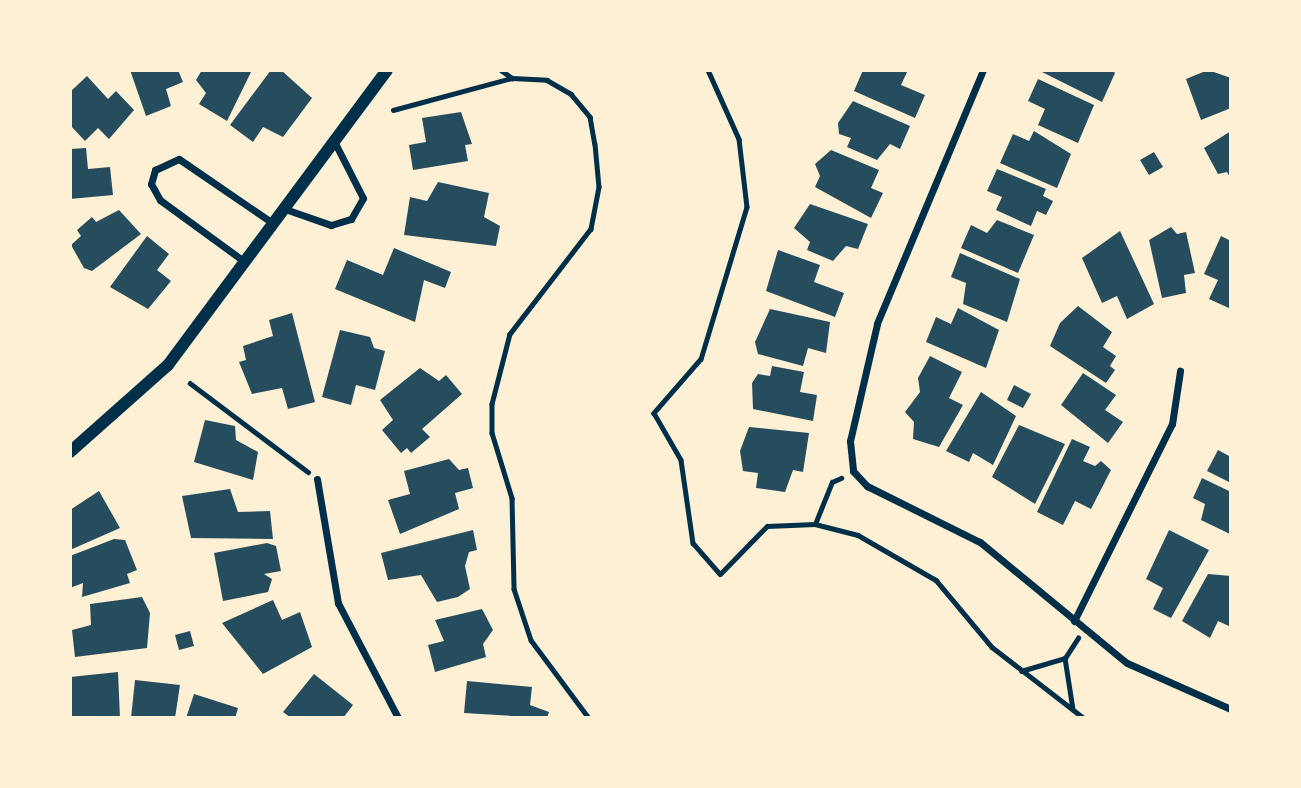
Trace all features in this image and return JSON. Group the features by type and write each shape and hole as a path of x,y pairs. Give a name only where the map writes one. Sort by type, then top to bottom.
{"street":[{"path":"70,452 168,365 387,70"},
{"path":"983,70 877,324 850,441 853,471 867,486 980,542 1084,630 1149,677 1231,709"},
{"path":"285,209 331,225 351,219 363,198 335,143"},
{"path":"246,262 160,200 151,184 155,170 179,159 274,224"},
{"path":"1074,621 1172,424 1180,371"},
{"path":"317,479 338,603 398,718"}],"path":[{"path":"501,70 512,78"},
{"path":"708,70 739,139 746,216 701,359 654,413 681,460 693,543 717,574 767,526 815,524 858,535 936,580 1020,671 1084,718"},
{"path":"393,110 512,78 547,80 571,94 590,117 599,187 591,229 509,334 492,404 492,433 512,498 514,589 531,640 589,718"},
{"path":"190,383 317,479"},
{"path":"815,524 832,482 853,471"},
{"path":"1020,671 1065,658 1084,630"},
{"path":"1065,658 1074,710"}],"building":[{"path":"130,70 178,70 183,82 166,89 171,106 146,116"},
{"path":"202,70 252,70 227,121 199,104 206,93 196,80"},
{"path":"271,70 281,70 312,98 283,137 263,127 253,142 230,125"},
{"path":"863,70 908,70 901,85 925,95 915,118 854,91"},
{"path":"1038,70 1112,70 1115,73 1102,102"},
{"path":"1208,70 1231,78 1231,108 1201,120 1186,79"},
{"path":"87,76 108,99 116,91 134,110 109,139 98,128 85,141 70,125 70,92"},
{"path":"1038,79 1094,105 1078,143 1038,125 1045,109 1028,101"},
{"path":"853,101 910,126 900,149 890,144 877,160 847,147 851,138 839,134 838,123"},
{"path":"461,112 472,144 465,145 468,161 413,170 409,145 426,142 422,118"},
{"path":"1034,131 1071,154 1057,188 1000,163 1013,134 1029,141"},
{"path":"1231,131 1231,179 1227,172 1218,174 1204,148"},
{"path":"86,148 88,169 110,167 113,195 70,199 70,149"},
{"path":"831,150 879,170 871,188 883,193 871,218 815,187 820,176 815,164"},
{"path":"1154,152 1163,167 1149,175 1140,160"},
{"path":"997,169 1046,189 1043,196 1053,201 1046,215 1037,211 1031,226 996,210 1002,197 987,191"},
{"path":"438,182 489,193 484,217 500,226 496,246 404,235 410,197 427,201"},
{"path":"810,204 868,224 858,249 846,246 833,261 807,250 810,242 794,228"},
{"path":"119,210 141,234 92,271 84,268 71,245 81,236 77,230 92,217 96,222"},
{"path":"997,220 1034,235 1018,273 961,248 971,225 987,233"},
{"path":"1171,227 1177,234 1186,232 1195,273 1184,275 1186,293 1162,298 1149,240"},
{"path":"1120,231 1154,304 1127,319 1117,296 1102,303 1082,258"},
{"path":"147,236 169,254 157,270 171,281 148,309 110,287"},
{"path":"1221,236 1231,241 1231,309 1209,299 1218,280 1204,274"},
{"path":"394,248 451,272 445,288 424,280 415,322 335,289 347,260 383,275"},
{"path":"778,250 820,265 814,282 844,293 835,317 766,291"},
{"path":"960,253 1020,279 1007,322 963,304 966,283 951,277"},
{"path":"1078,306 1112,332 1103,347 1116,356 1110,366 1115,370 1106,383 1050,346 1060,323"},
{"path":"958,308 999,330 986,368 926,342 936,317 951,324"},
{"path":"770,309 830,322 826,353 808,348 803,366 758,354 755,342"},
{"path":"292,313 315,402 288,409 282,388 252,394 239,362 246,360 243,346 273,336 269,320"},
{"path":"340,330 370,337 374,348 385,351 375,390 356,385 351,405 322,397"},
{"path":"930,356 962,372 949,398 963,405 939,447 913,439 914,422 905,412 920,392 918,378"},
{"path":"772,366 804,372 800,392 817,395 813,421 753,409 752,383 758,374 770,376"},
{"path":"420,368 439,381 446,375 462,394 422,429 430,437 411,453 407,448 401,453 382,430 393,420 380,400"},
{"path":"1083,373 1116,395 1105,410 1123,422 1108,443 1061,405"},
{"path":"1014,385 1031,394 1023,408 1007,400"},
{"path":"981,392 1016,416 993,465 973,453 969,462 946,451"},
{"path":"205,420 235,426 236,440 258,452 253,480 194,462"},
{"path":"1019,425 1065,444 1035,504 992,477"},
{"path":"749,427 809,433 803,472 793,470 785,492 756,488 758,473 743,471 740,451"},
{"path":"1072,439 1090,447 1083,461 1095,466 1101,461 1111,470 1091,509 1075,501 1063,525 1037,512"},
{"path":"1218,450 1231,457 1231,483 1207,471"},
{"path":"449,459 459,470 468,468 473,488 455,493 459,509 400,534 388,500 410,494 404,471"},
{"path":"1202,478 1231,492 1230,534 1201,520 1205,504 1193,498"},
{"path":"230,489 238,512 270,511 273,539 191,538 182,496"},
{"path":"99,491 120,528 70,550 70,510"},
{"path":"473,530 477,550 469,552 465,566 470,589 458,597 437,602 421,575 388,580 381,553"},
{"path":"1169,530 1209,550 1171,618 1153,609 1163,588 1146,579"},
{"path":"114,539 125,540 137,570 127,574 130,583 82,597 83,583 70,588 70,556"},
{"path":"267,543 276,546 281,571 264,574 272,579 268,592 223,601 214,553"},
{"path":"1208,574 1231,576 1231,627 1218,621 1210,638 1182,621"},
{"path":"142,597 150,613 147,648 75,657 72,630 91,625 90,604"},
{"path":"273,600 282,620 300,612 312,647 263,674 222,623"},
{"path":"482,609 493,630 483,644 486,657 435,672 428,645 444,641 435,620"},
{"path":"190,631 194,646 179,650 175,635"},
{"path":"118,672 120,718 72,718 70,677"},
{"path":"314,674 353,705 343,718 291,718 283,712"},
{"path":"135,680 180,685 175,718 131,718"},
{"path":"467,681 532,687 530,705 549,712 547,718 464,713"},
{"path":"194,694 238,708 235,718 186,718"}]}
